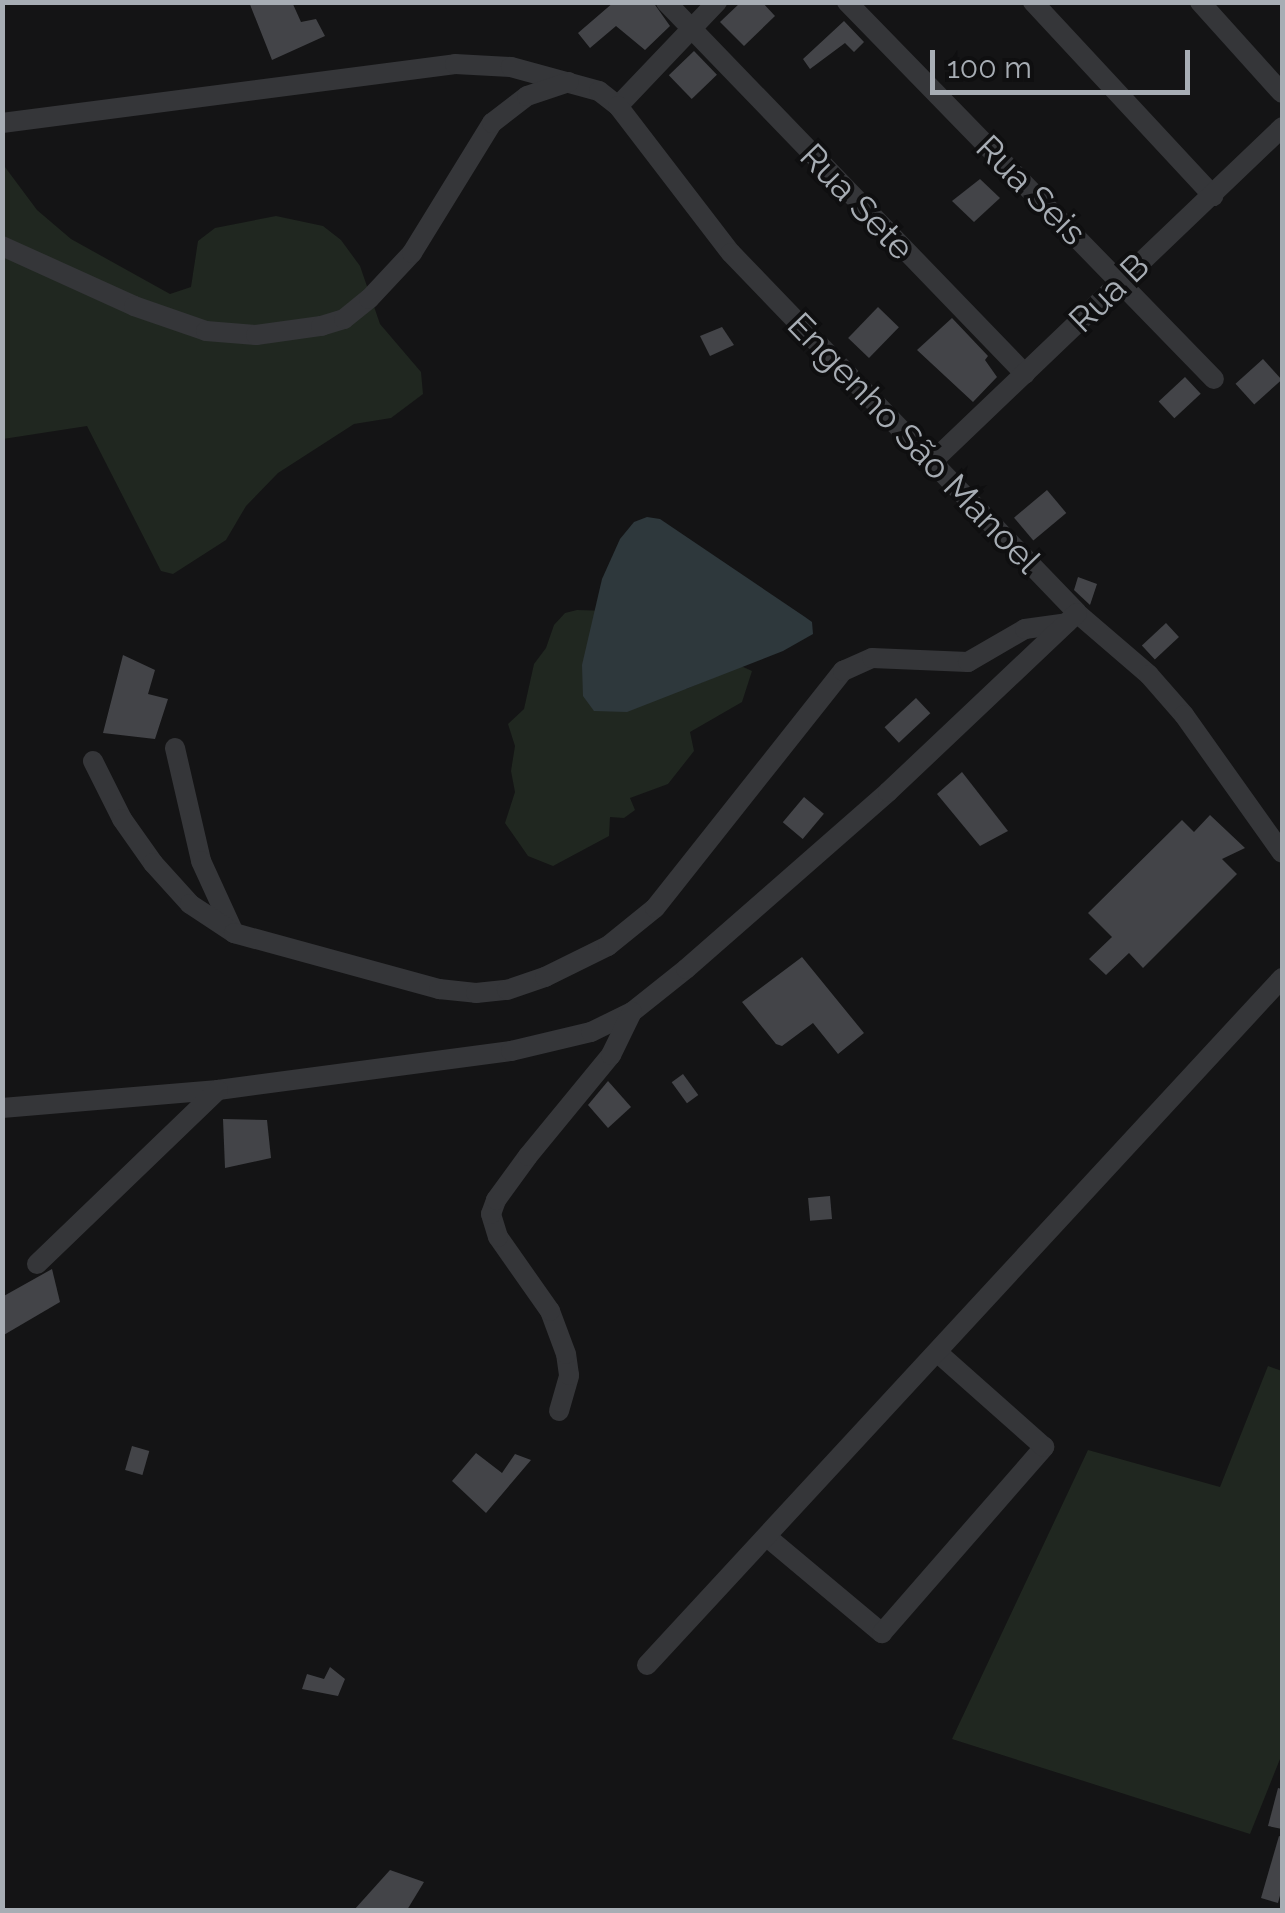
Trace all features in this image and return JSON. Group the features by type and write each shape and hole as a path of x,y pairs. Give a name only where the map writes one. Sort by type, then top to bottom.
{"street":[{"path":"666,2 689,30"},
{"path":"2,123 454,64 512,67 570,81 599,91 618,106 718,2"},
{"name":"Rua Seis","path":"846,2 1214,379"},
{"path":"1032,2 1213,196"},
{"path":"1200,2 1282,93"},
{"name":"Rua Sete","path":"689,30 1026,374"},
{"path":"4,242 134,306 206,331 256,336 321,326 344,319 370,299 412,253 492,123 527,96 570,81"},
{"name":"Engenho São Manoel","path":"618,106 731,252 934,460 1072,618 1149,675 1184,715 1282,853"},
{"name":"Rua B","path":"934,460 1282,126"},
{"path":"93,761 122,818 153,863 190,904 234,933 440,990 476,993 544,978 608,946 655,908 843,671 872,658 968,662 1025,629 1072,618"},
{"path":"2,1108 218,1090 555,1044 632,1012 888,792 1072,618"},
{"path":"175,748 200,861 234,933"},
{"path":"647,1665 1282,978"},
{"path":"559,1411 568,1375 566,1354 550,1311 498,1237 491,1214 496,1200 528,1156 611,1055 632,1012"},
{"path":"37,1264 218,1090"},
{"path":"766,1537 882,1632 1044,1447 938,1353"}],"shaded area":[{"path":"2,163 37,210 71,239 170,294 191,287 198,241 215,228 276,216 323,226 341,240 360,266 380,324 421,372 423,394 391,418 354,424 278,473 246,506 226,540 173,574 161,571 87,426 3,439"},
{"path":"647,517 660,519 805,617 812,622 813,634 783,651 627,712 594,711 583,696 582,665 602,579 620,539 634,522"},
{"path":"609,611 686,689 741,666 752,671 742,702 690,732 694,751 668,784 630,798 635,810 624,818 610,817 609,836 553,866 528,856 505,823 515,792 511,771 515,746 508,724 524,709 534,664 546,648 554,625 565,613"},
{"path":"1268,1366 1282,1371 1282,1754 1250,1834 952,1739 1088,1450 1220,1487"}],"building":[{"path":"249,2 292,2 301,22 316,19 325,36 272,60"},
{"path":"614,2 653,2 670,26 645,50 616,26 590,48 578,33"},
{"path":"741,2 762,2 775,16 744,46 720,22"},
{"path":"844,21 864,42 854,52 845,43 810,69 803,59"},
{"path":"694,51 717,75 692,99 669,75"},
{"path":"980,179 1000,198 974,222 952,201"},
{"path":"878,307 899,327 869,358 848,338"},
{"path":"952,318 988,356 985,360 997,377 973,402 917,350"},
{"path":"722,327 734,345 710,356 700,336"},
{"path":"1263,359 1282,380 1254,405 1236,384"},
{"path":"1185,377 1201,394 1174,418 1159,402"},
{"path":"1047,490 1066,513 1033,541 1014,518"},
{"path":"1078,577 1097,584 1090,605 1074,590"},
{"path":"1166,623 1179,637 1155,659 1142,646"},
{"path":"123,655 155,670 148,694 168,699 155,739 103,733"},
{"path":"916,698 930,713 899,743 885,727"},
{"path":"962,772 1008,831 980,846 937,794"},
{"path":"804,797 824,814 803,839 783,822"},
{"path":"1210,815 1245,848 1222,859 1237,874 1143,968 1129,953 1106,975 1089,959 1112,937 1088,913 1182,820 1194,832"},
{"path":"802,957 864,1033 838,1054 813,1023 782,1046 776,1044 742,1002"},
{"path":"683,1074 698,1095 687,1103 672,1082"},
{"path":"608,1081 631,1107 608,1128 588,1105"},
{"path":"223,1119 267,1120 271,1158 225,1168"},
{"path":"830,1196 832,1219 810,1221 808,1198"},
{"path":"52,1269 60,1302 2,1336 2,1297"},
{"path":"132,1446 149,1451 142,1475 125,1470"},
{"path":"476,1453 502,1473 515,1454 531,1460 486,1513 452,1481"},
{"path":"330,1667 345,1679 338,1696 302,1689 307,1674 324,1679"},
{"path":"1278,1788 1282,1789 1282,1829 1268,1826"},
{"path":"1279,1836 1282,1888 1278,1903 1261,1898"},
{"path":"390,1870 424,1882 407,1910 354,1910"}]}
